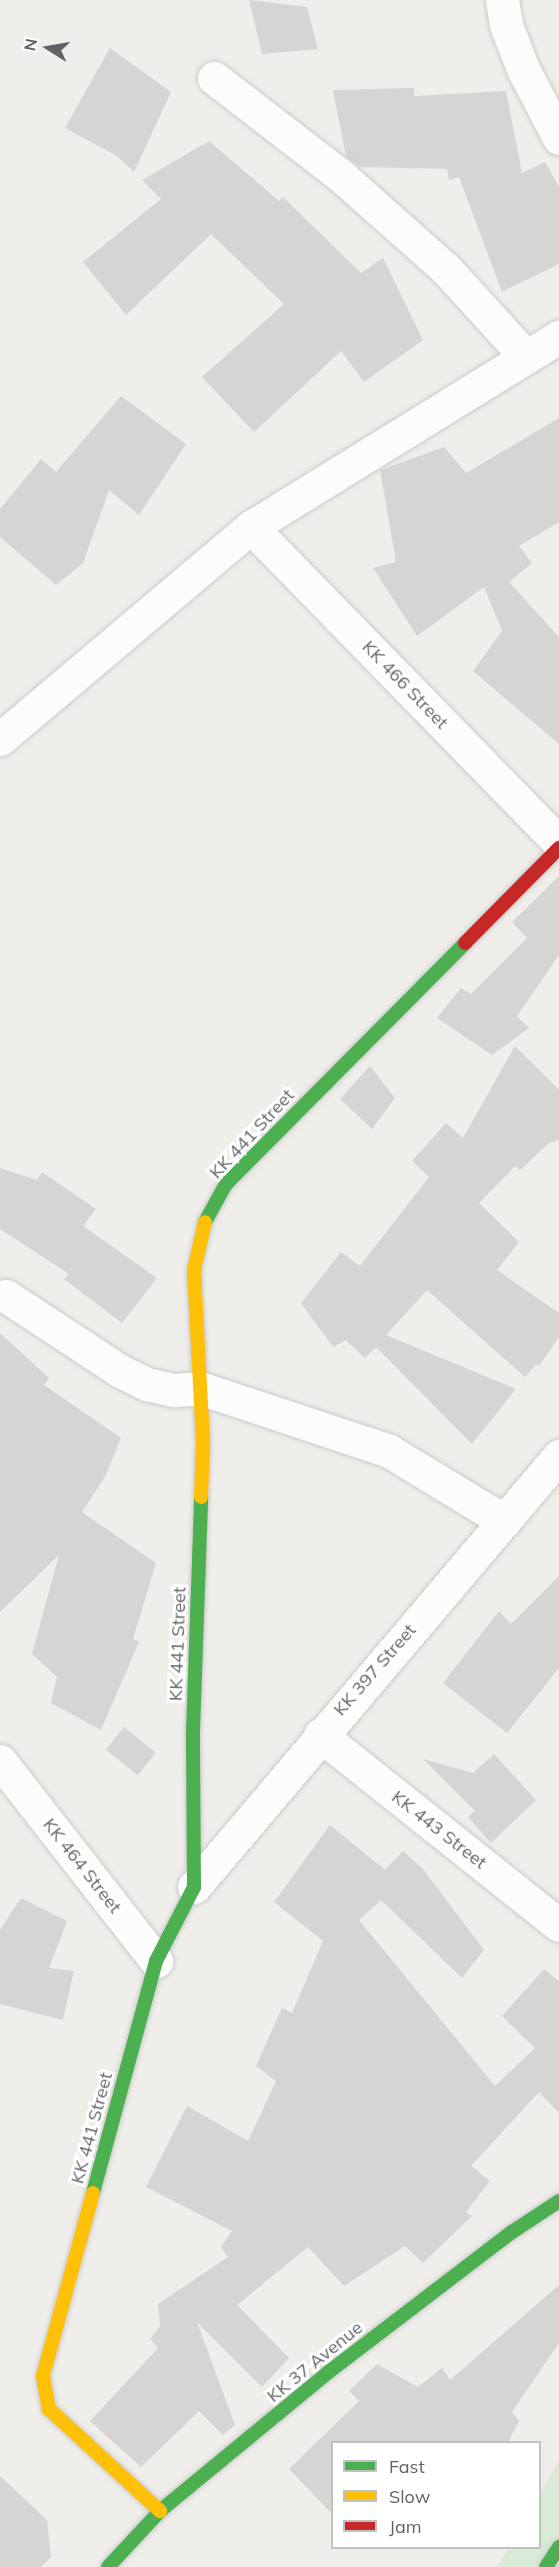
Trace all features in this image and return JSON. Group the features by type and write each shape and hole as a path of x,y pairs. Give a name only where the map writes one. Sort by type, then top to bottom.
{"street":[{"path":"502,0 506,25 523,69 559,138"},
{"path":"214,78 340,175 419,245 526,357"},
{"path":"0,739 251,527 559,337"},
{"name":"KK 466 Street","path":"251,527 559,843"},
{"name":"KK 441 Street","path":"160,2511 49,2409 43,2376 156,1961 194,1887 193,1731 203,1442 194,1270 202,1227 226,1184 559,848"},
{"path":"6,1296 120,1371 174,1390 200,1389 389,1451 504,1521"},
{"name":"KK 397 Street","path":"194,1887 320,1735 559,1456"},
{"name":"KK 443 Street","path":"320,1735 559,1925"},
{"name":"KK 464 Street","path":"2,1771 156,1961"},
{"name":"KK 37 Avenue","path":"108,2567 160,2511 330,2371 512,2232 559,2201"},
{"path":"546,2567 559,2547"}],"green space":[{"path":"559,2460 559,2567 497,2567 508,2549 541,2549 541,2492"}],"building":[{"path":"249,0 307,7 318,49 262,54"},
{"path":"110,48 171,92 134,172 117,156 65,128"},
{"path":"414,88 414,96 506,91 522,173 545,162 559,187 559,264 502,292 459,177 449,180 447,169 360,167 346,156 333,90"},
{"path":"209,141 279,201 283,197 361,273 383,258 423,340 364,382 341,351 254,432 202,377 284,304 211,234 126,315 83,262 161,199 142,180"},
{"path":"121,396 186,444 139,515 109,490 83,563 56,585 0,537 0,509 41,459 56,472"},
{"path":"559,418 559,522 519,546 532,563 509,582 559,637 559,744 473,671 502,631 484,587 417,636 373,568 396,562 380,470 444,447 466,473"},
{"path":"559,876 559,955 517,1016 529,1028 492,1055 437,1018 461,988 471,994 527,938 512,922"},
{"path":"515,1046 559,1090 559,1140 549,1143 520,1170 515,1166 479,1203 519,1242 497,1270 559,1313 559,1337 539,1366 536,1364 525,1377 427,1290 386,1335 516,1389 472,1444 376,1347 365,1358 346,1340 333,1347 301,1303 341,1252 360,1266 429,1177 412,1161 446,1123 463,1138"},
{"path":"370,1066 395,1098 372,1129 340,1099"},
{"path":"0,1168 37,1180 42,1172 96,1209 83,1226 157,1278 122,1323 64,1279 69,1274 0,1229"},
{"path":"0,1333 49,1378 44,1385 121,1438 105,1477 82,1512 156,1563 133,1639 139,1642 101,1730 51,1703 57,1677 32,1654 59,1555 0,1612"},
{"path":"559,1576 559,1668 507,1733 443,1683 499,1611 511,1624"},
{"path":"124,1727 156,1753 138,1775 106,1750"},
{"path":"494,1754 536,1800 491,1843 468,1817 475,1811 423,1759 473,1773"},
{"path":"330,1825 385,1870 403,1851 423,1869 484,1950 462,1978 381,1900 359,1920 495,2086 535,2048 502,2016 544,1969 559,1981 559,2113 539,2092 471,2166 490,2181 466,2212 472,2216 423,2263 405,2246 344,2286 308,2247 237,2305 289,2358 262,2387 197,2322 235,2425 223,2435 199,2411 141,2467 90,2421 158,2348 150,2339 160,2326 158,2304 228,2257 221,2247 232,2231 146,2187 187,2106 248,2141 276,2081 256,2066 282,2008 292,2013 323,1941 274,1902"},
{"path":"21,1898 67,1921 49,1968 74,1971 63,2020 0,2004 0,1930"},
{"path":"559,2285 559,2343 512,2412 519,2421 509,2441 331,2441 331,2513 289,2469 359,2401 349,2391 377,2364 418,2387 442,2368 450,2380"},
{"path":"0,2476 47,2520 51,2557 41,2567 0,2567"}],"traffic: fast":[{"path":"205,1222 226,1184 465,943"},
{"path":"93,2193 156,1961 194,1887 193,1731 201,1497"},
{"path":"108,2567 160,2511 330,2371 512,2232 559,2201"},
{"path":"546,2567 559,2547"}],"traffic: slow":[{"path":"201,1497 203,1442 194,1270 205,1222"},
{"path":"93,2193 43,2376 49,2409 160,2511"}],"traffic: jam":[{"path":"465,943 559,848"}]}
